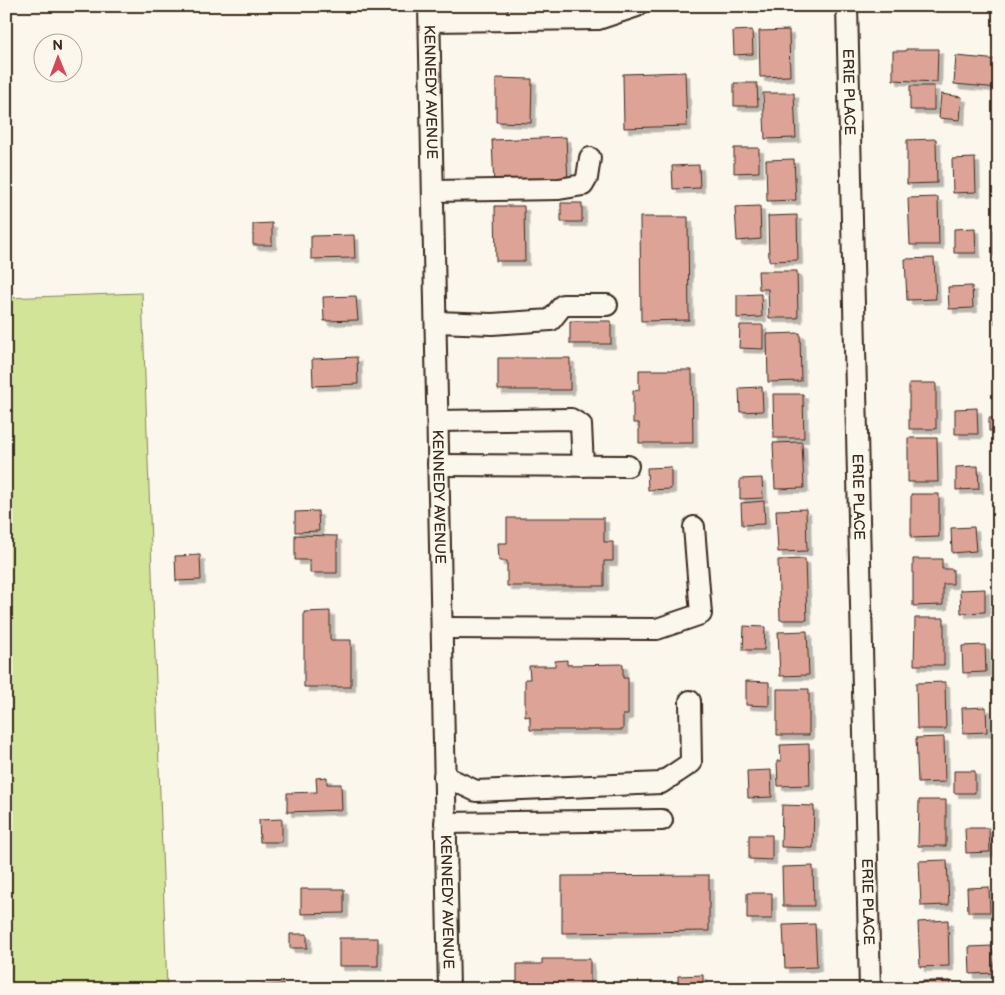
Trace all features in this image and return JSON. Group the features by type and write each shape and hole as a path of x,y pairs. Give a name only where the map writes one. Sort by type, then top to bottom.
{"street":[{"path":"430,13 598,19 637,6"},
{"name":"ERIE PLACE","path":"847,6 870,989"},
{"name":"KENNEDY AVENUE","path":"430,13 448,989"},
{"path":"433,190 559,189 583,184 588,178 590,158"},
{"path":"436,322 492,324 551,320 563,306 607,305"},
{"path":"438,421 571,419 582,425 583,466"},
{"path":"438,465 628,466"},
{"path":"442,628 657,629 701,614 694,527"},
{"path":"444,776 476,791 661,783 691,763 690,701"},
{"path":"445,823 662,820"}],"green space":[{"path":"142,293 167,989 6,989 6,298"}],"building":[{"path":"752,30 753,54 734,55 733,31"},
{"path":"789,30 790,76 760,77 759,31"},
{"path":"906,49 938,49 937,82 893,80 893,51 906,51"},
{"path":"956,56 999,60 999,88 954,84"},
{"path":"685,72 687,126 624,128 623,74"},
{"path":"496,78 532,79 531,123 496,122"},
{"path":"734,83 757,83 758,106 734,106"},
{"path":"910,86 934,86 934,110 910,110"},
{"path":"763,93 794,93 796,138 765,139"},
{"path":"941,94 962,97 960,120 939,118"},
{"path":"566,137 568,184 494,187 492,140"},
{"path":"936,139 937,183 907,184 907,140"},
{"path":"734,148 759,148 759,172 734,173"},
{"path":"975,158 976,192 953,193 952,159"},
{"path":"794,159 796,200 767,201 766,160"},
{"path":"699,165 700,188 673,189 672,166"},
{"path":"938,197 939,245 910,245 908,198"},
{"path":"561,203 582,203 582,222 561,222"},
{"path":"495,206 524,206 525,261 496,261"},
{"path":"760,206 761,239 737,241 735,207"},
{"path":"797,215 798,260 769,261 768,216"},
{"path":"640,217 688,217 689,320 641,321"},
{"path":"272,223 272,245 253,245 253,224"},
{"path":"975,228 976,253 954,253 954,229"},
{"path":"994,230 999,230 999,256 994,256"},
{"path":"354,235 355,258 311,259 311,236"},
{"path":"934,258 936,299 907,300 905,259"},
{"path":"758,271 797,271 798,318 769,318 768,289 759,289"},
{"path":"972,286 973,308 949,309 948,287"},
{"path":"761,294 762,317 737,318 737,295"},
{"path":"356,296 358,320 324,321 323,297"},
{"path":"999,298 999,324 995,324 994,299"},
{"path":"570,321 611,321 611,344 570,344"},
{"path":"740,325 763,325 763,349 739,348"},
{"path":"800,333 801,381 768,382 767,334"},
{"path":"357,357 358,384 313,386 312,359"},
{"path":"498,358 570,358 570,390 498,390"},
{"path":"639,370 692,370 693,443 639,443 639,423 633,423 633,391 639,390"},
{"path":"909,383 936,383 936,429 909,429"},
{"path":"762,387 763,411 740,412 739,388"},
{"path":"773,394 803,394 804,438 774,438"},
{"path":"977,408 978,434 955,434 955,409"},
{"path":"989,418 999,418 999,442 997,431 989,431"},
{"path":"908,438 937,438 938,482 908,482"},
{"path":"802,442 804,488 775,489 773,443"},
{"path":"978,466 979,489 956,490 956,467"},
{"path":"671,467 671,489 648,490 647,468"},
{"path":"762,478 763,498 740,499 740,479"},
{"path":"911,494 939,494 939,537 911,538"},
{"path":"764,501 765,524 742,525 741,503"},
{"path":"806,509 807,551 778,552 776,510"},
{"path":"318,511 319,531 295,532 295,512"},
{"path":"507,518 604,518 604,542 613,542 613,561 604,561 604,586 507,586 507,561 499,561 498,543 507,543"},
{"path":"974,527 976,551 952,553 951,528"},
{"path":"295,535 337,536 337,573 310,573 310,560 295,560"},
{"path":"200,555 201,580 176,581 175,556"},
{"path":"805,559 807,620 780,620 778,560"},
{"path":"913,559 942,559 942,569 953,569 953,584 943,584 943,605 913,606"},
{"path":"985,589 985,612 961,613 960,590"},
{"path":"330,611 330,640 351,640 351,687 304,687 304,612"},
{"path":"915,618 944,618 944,665 914,665"},
{"path":"744,626 765,627 764,650 743,650"},
{"path":"807,631 809,675 780,676 778,632"},
{"path":"985,645 986,672 963,673 962,646"},
{"path":"567,660 567,665 623,664 623,678 628,678 628,715 623,715 623,730 530,730 530,716 525,717 525,679 530,679 529,666 555,666 555,661"},
{"path":"746,681 769,682 769,706 746,705"},
{"path":"945,682 946,729 917,729 916,683"},
{"path":"777,689 809,689 809,735 777,735"},
{"path":"986,707 987,732 963,733 962,708"},
{"path":"944,737 945,782 918,783 916,738"},
{"path":"809,744 810,785 778,786 777,761 781,761 780,745"},
{"path":"771,770 772,797 748,798 747,771"},
{"path":"954,771 975,771 975,793 954,793"},
{"path":"327,777 327,784 341,784 342,810 287,812 287,793 317,792 316,778"},
{"path":"919,800 946,800 946,846 918,846"},
{"path":"782,805 814,806 813,848 781,847"},
{"path":"282,819 282,842 260,842 259,820"},
{"path":"965,828 989,828 990,852 966,853"},
{"path":"749,835 772,835 772,860 749,859"},
{"path":"947,860 949,905 921,906 919,861"},
{"path":"813,866 814,906 783,906 782,867"},
{"path":"709,875 709,931 562,933 562,876"},
{"path":"989,887 990,912 968,912 967,888"},
{"path":"301,889 344,889 344,913 301,914"},
{"path":"747,893 772,893 772,919 747,919"},
{"path":"948,920 949,966 920,967 918,922"},
{"path":"815,924 817,967 785,968 783,925"},
{"path":"290,934 307,934 307,948 290,948"},
{"path":"339,938 378,938 378,966 339,966"},
{"path":"992,946 994,973 970,974 969,947"},
{"path":"542,959 590,959 590,989 517,989 517,964 542,964"},
{"path":"703,975 703,989 678,989 678,976"},
{"path":"922,981 951,981 951,989 922,989"},
{"path":"283,984 283,989 243,989 243,986"},
{"path":"817,985 817,989 786,989 786,986"}]}
